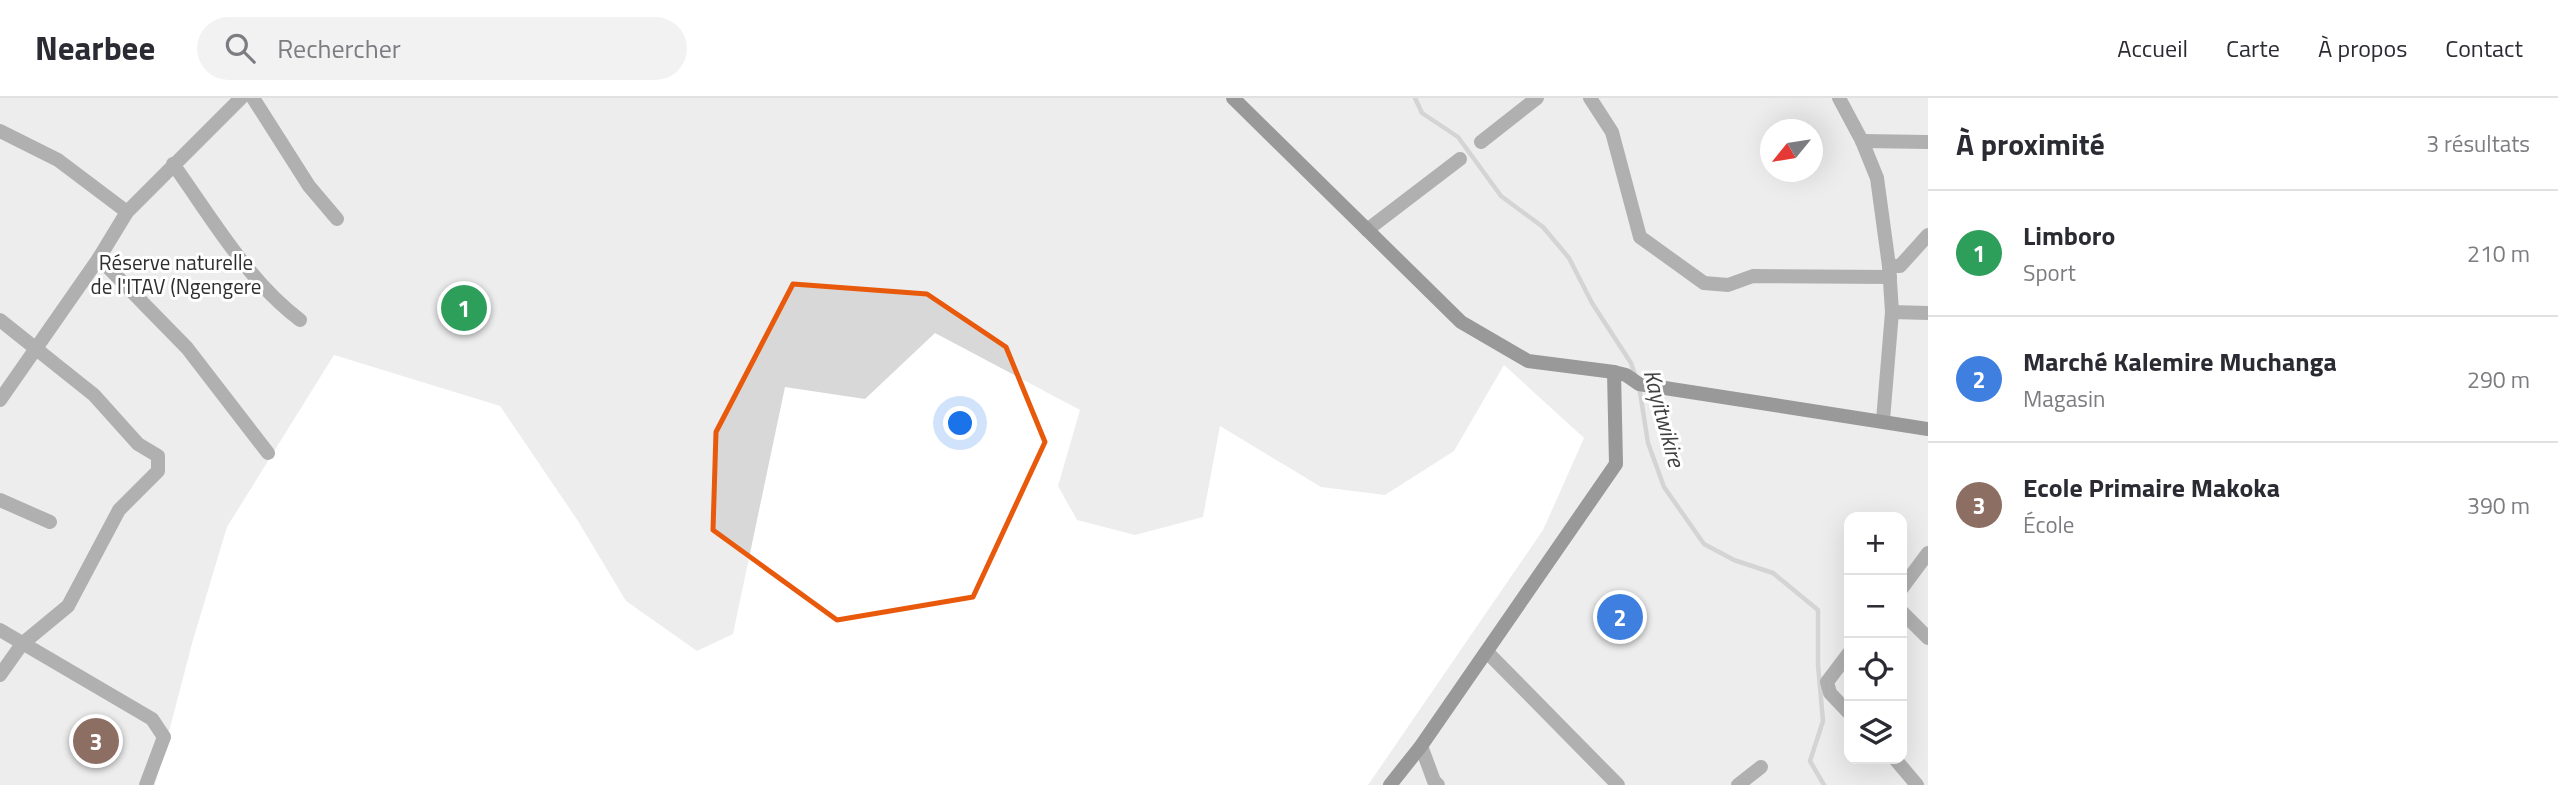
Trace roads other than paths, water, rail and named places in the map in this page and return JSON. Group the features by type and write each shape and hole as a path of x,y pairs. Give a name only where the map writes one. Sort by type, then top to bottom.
{"street":[{"path":"0,400 35,346 99,258 127,212 241,98"},
{"path":"253,98 309,186 337,219"},
{"path":"1233,98 1461,323 1528,361 1620,374 1639,384 1884,420 1928,429"},
{"path":"1481,142 1537,98"},
{"path":"1590,98 1612,132 1640,237 1704,283 1728,285 1753,276 1890,271 1900,266 1928,235"},
{"path":"1839,98 1862,141 1877,178 1890,271 1892,312 1884,420"},
{"path":"0,131 58,160 127,212"},
{"path":"1862,141 1928,142"},
{"path":"1367,230 1460,159"},
{"path":"173,164 274,300 300,320"},
{"path":"99,258 187,348 268,453"},
{"path":"1892,312 1928,313"},
{"path":"0,320 94,395 138,443 159,456 159,471 119,510 68,606 22,644 0,674"},
{"path":"1390,785 1421,746 1616,464 1620,374"},
{"path":"0,499 50,522"},
{"path":"1907,581 1928,553"},
{"path":"1907,617 1928,638"},
{"path":"0,630 152,719 164,737 146,785"},
{"path":"1486,652 1618,785"},
{"path":"1844,660 1827,682 1830,693 1844,708"},
{"path":"1421,746 1438,785"},
{"path":"1899,764 1917,785"},
{"path":"1738,785 1761,767"}],"waterway":[{"name":"Kayitwikire","path":"1415,98 1422,113 1458,137 1501,196 1543,227 1569,258 1592,303 1631,363 1636,378"},
{"name":"Kayitwikire","path":"1639,386 1648,443 1664,487 1704,544 1734,560 1773,573 1818,610 1818,665 1823,721 1810,761 1824,785"}],"place":[{"name":"Limboro","path":"464,308"},
{"name":"Marché Kalemire Muchanga","path":"1620,617"},
{"name":"Ecole Primaire Makoka","path":"96,741"}],"park label":[{"name":"Réserve naturelle de l'ITAV (Ngengere","path":"176,275"}]}
